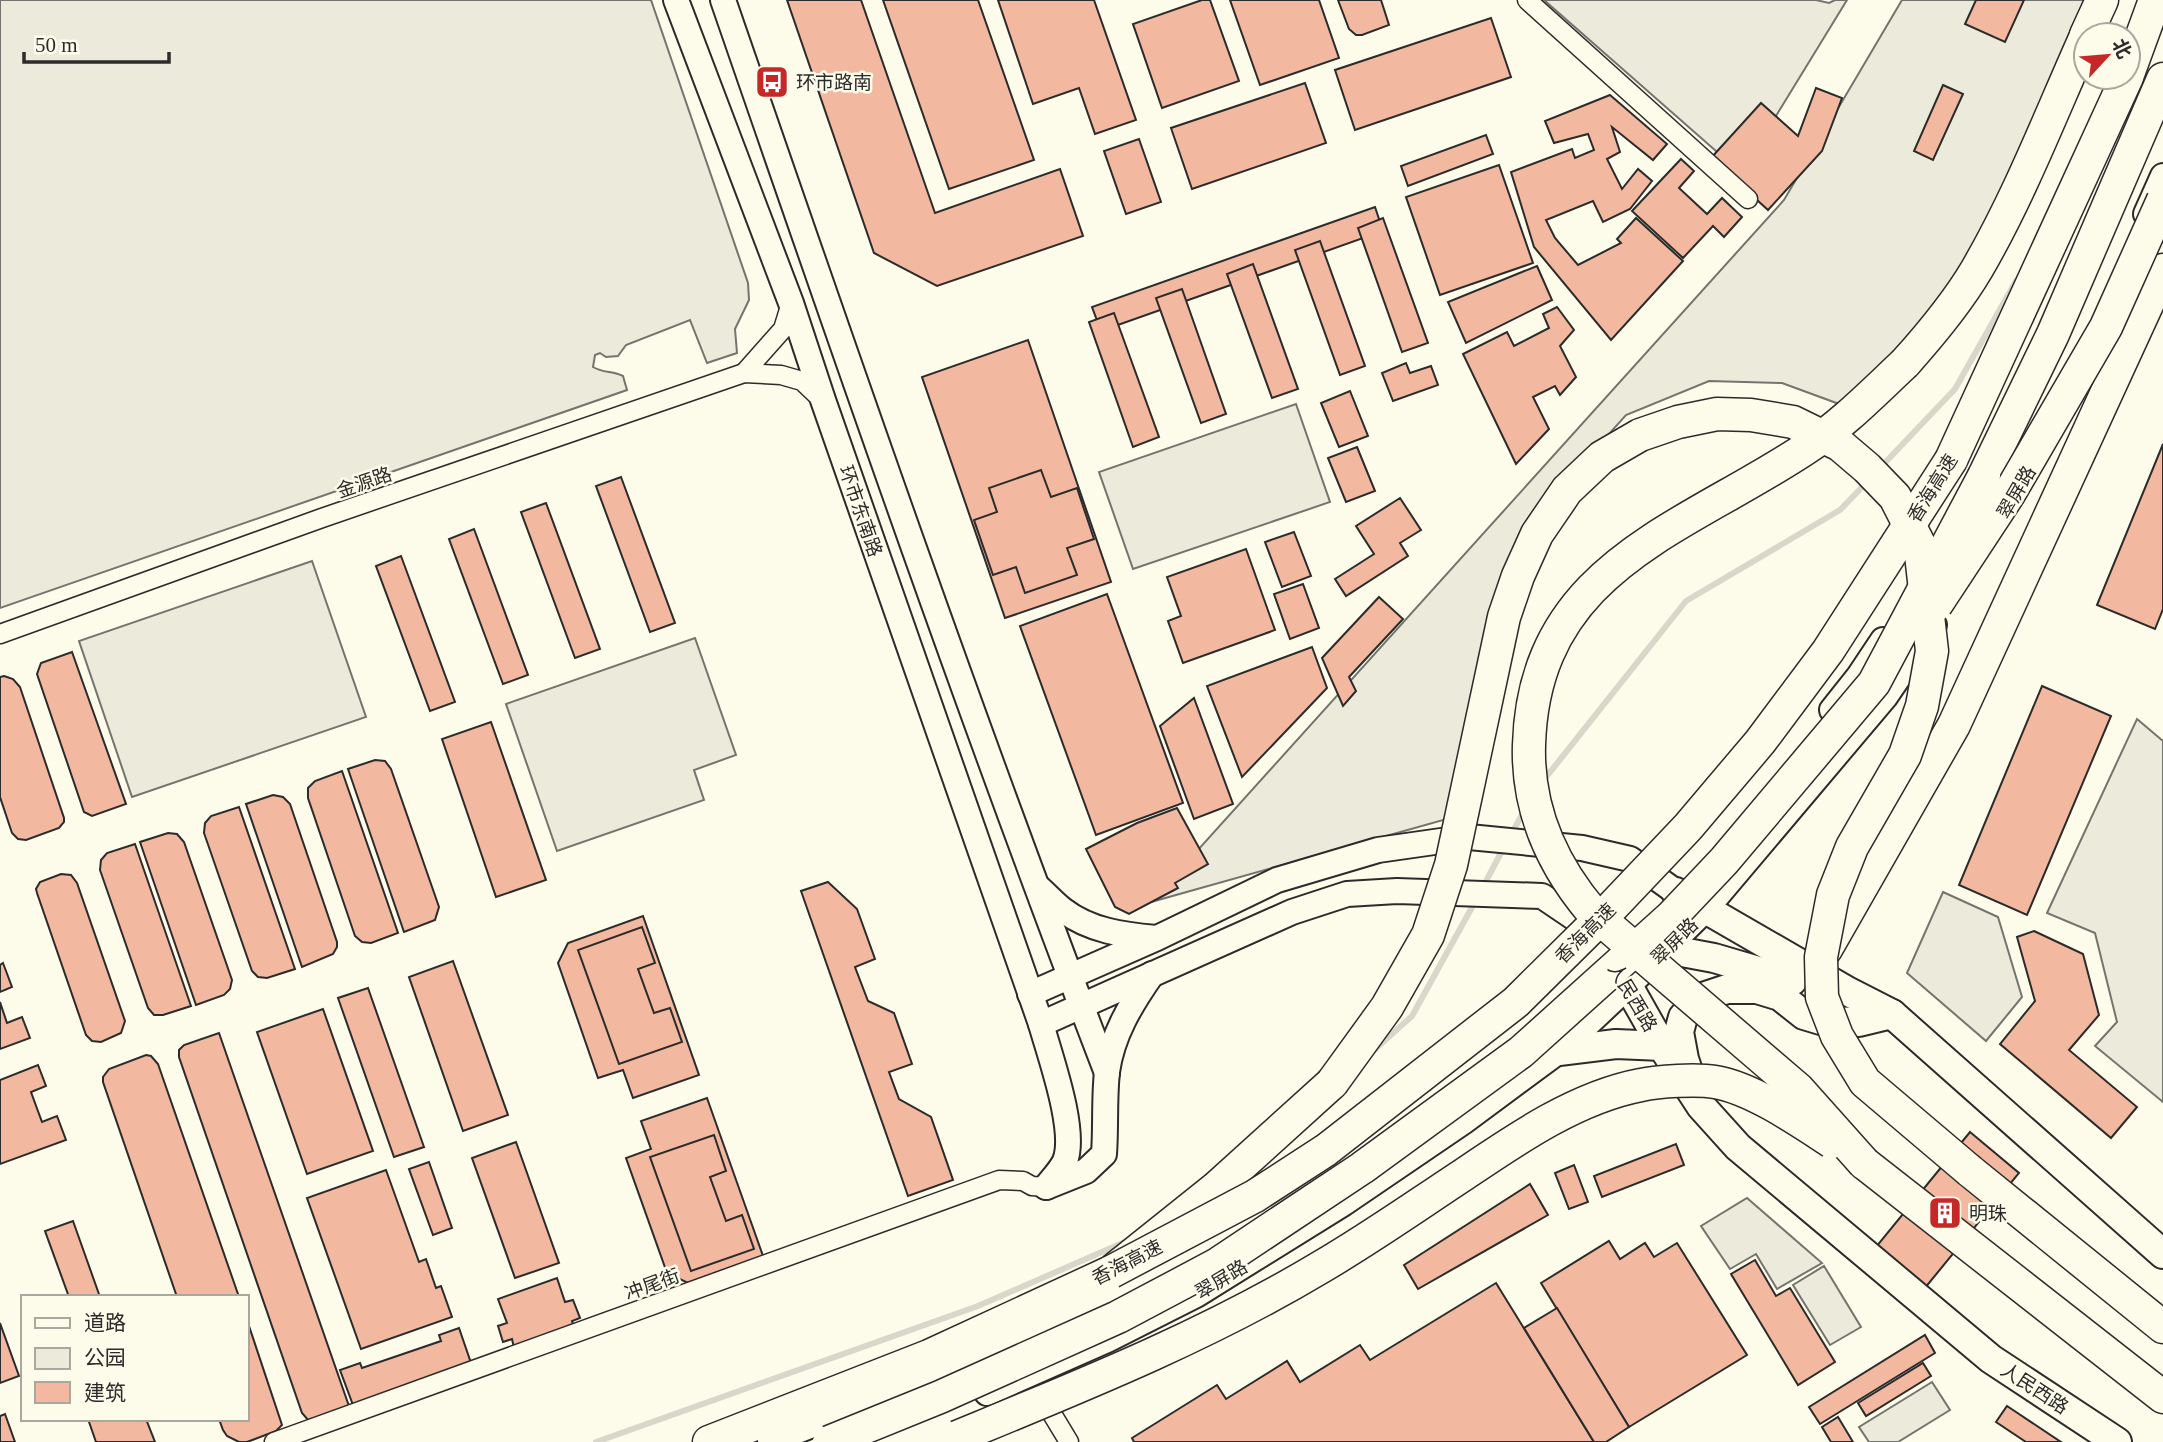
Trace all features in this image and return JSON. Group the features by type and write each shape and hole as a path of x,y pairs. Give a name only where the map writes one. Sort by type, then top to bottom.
{"highway":[{"path":"2092,21 2102,0"},
{"name":"香海高速","path":"2142,35 2155,0"},
{"path":"1864,1163 1798,1088 1593,913 1571,887 1540,825 1531,789 1529,726 1537,680 1549,648 1564,621 1592,587 1660,534 1806,448 1854,411 1905,363 1936,328 1977,270 2015,195 2072,67"},
{"name":"香海高速","path":"829,1442 940,1397 1118,1317 1216,1265 1340,1184 1521,1052 1671,916 1724,861 1874,683 1984,477 2047,345 2163,79"},
{"name":"香海高速","path":"709,1442 929,1356 1111,1272 1255,1196 1326,1150 1516,1002 1613,906 1697,817 1760,742 1828,651 1951,460 2120,91"},
{"path":"1874,683 1935,606 2009,494 2106,327 2163,200"},
{"path":"1821,957 1955,725 2163,270"},
{"path":"1111,1272 1216,1188 1332,1083 1387,1007 1428,935 1451,865 1504,617 1518,576 1537,534 1567,490 1602,457 1640,435 1678,422 1717,414 1751,415 1793,422 1840,445 1895,497 1920,547 1932,651 1922,706 1905,755 1852,847 1833,895 1821,957 1822,997 1837,1036 1865,1082 2163,1327"},
{"path":"942,1442 1085,1385 1200,1332 1321,1268 1523,1135 1581,1105 1641,1084 1673,1082 1714,1081 1742,1090 1797,1119 1864,1163 2163,1397"}],"main road":[{"name":"环市东南路","path":"676,0 791,303 1041,1024 1069,1139 1065,1161 1046,1187"},
{"name":"环市东南路","path":"723,0 864,406 1107,1073"},
{"name":"翠屏路","path":"769,1442 1004,1343 1121,1288 1241,1225 1409,1114 1533,1020 1676,892 1753,809 1858,676 1952,538 2019,423 2163,85"},
{"name":"翠屏路","path":"866,1442 893,1433 1107,1340 1196,1295 1344,1202 1463,1122 1559,1051 1666,949 1706,909 1885,696 1972,569 2053,428 2163,176"},
{"path":"1030,993 1157,938 1278,880 1378,850 1469,837 1582,848 1630,859 1676,892 1892,1014 2163,1254"},
{"path":"1036,884 1064,911 1096,928 1126,936 1157,938"},
{"name":"人民西路","path":"1041,1024 1292,912 1347,894 1397,891 1542,896 1576,919 1606,954 1701,1106 1738,1147 1991,1359 2117,1442"},
{"path":"1606,954 1666,949 1714,958 1828,990 1849,992"},
{"path":"1046,1187 1086,1171 1104,1154 1107,1073 1112,1047 1121,1023 1153,973"},
{"path":"1701,1106 1684,1059 1679,1032 1683,1017 1703,997 1727,989 1757,989 1780,996 1804,1016 1824,1021 1859,1022 1892,1014"},
{"path":"1559,1051 1616,1044 1662,1046"}],"street":[{"path":"1527,0 1748,199"},
{"path":"744,373 783,329 791,303"},
{"path":"744,373 781,375 802,381 823,401"},
{"name":"金源路","path":"0,634 309,523 744,373"},
{"name":"冲尾街","path":"274,1442 999,1180 1023,1181 1032,1186 1046,1187"},
{"path":"1029,1374 1069,1442"}],"green space":[{"path":"0,0 651,0 748,283 749,300 735,329 737,353 707,363 690,320 626,345 618,356 606,357 600,353 595,355 593,367 623,376 627,390 0,608"},
{"path":"1544,0 1816,0 1829,3 1847,0 1741,173"},
{"path":"1902,0 2103,0 2092,21 2072,21 2072,58 1919,346 1842,405 1782,383 1709,381 1626,415 1545,505 1454,817 1151,902 1784,200"},
{"path":"312,561 366,717 132,797 79,641"},
{"path":"1943,892 1998,917 2022,997 1986,1041 1907,973"},
{"path":"1824,1266 1861,1327 1830,1345 1793,1285"}],"shaded area":[{"path":"1296,404 1330,502 1133,569 1099,472"},
{"path":"695,638 736,755 694,770 704,800 557,851 506,704"},
{"path":"2137,719 2163,741 2163,1102 2095,1046 2117,1022 2095,933 2047,913"},
{"path":"1747,1198 1822,1263 1777,1289 1756,1254 1730,1269 1701,1226"},
{"path":"1932,1382 1950,1410 1898,1442 1869,1442 1859,1427"}],"building":[{"path":"787,0 861,0 935,213 1060,169 1083,236 937,286 874,253"},
{"path":"883,0 978,0 1034,160 949,189"},
{"path":"998,0 1094,0 1136,120 1095,134 1079,88 1033,104"},
{"path":"1202,0 1210,0 1239,81 1162,108 1133,24"},
{"path":"1230,0 1319,0 1339,58 1260,85"},
{"path":"1338,0 1381,0 1389,25 1356,35 1349,29"},
{"path":"1976,0 2024,0 2005,42 1965,24"},
{"path":"1491,18 1511,77 1355,130 1335,70"},
{"path":"1305,83 1326,143 1192,189 1171,128"},
{"path":"1943,85 1963,94 1933,160 1914,151"},
{"path":"1816,88 1842,98 1822,151 1768,210 1711,158 1761,103 1798,136"},
{"path":"1610,95 1667,144 1653,160 1612,127 1620,152 1607,159 1622,189 1638,169 1652,181 1630,209 1603,222 1593,201 1546,220 1555,238 1578,265 1621,243 1617,239 1636,218 1683,261 1611,340 1534,247 1511,172 1572,149 1575,158 1594,150 1588,134 1554,143 1545,121"},
{"path":"1486,135 1493,154 1408,186 1401,166"},
{"path":"1139,139 1161,202 1126,214 1104,151"},
{"path":"1681,159 1694,171 1679,188 1707,214 1722,198 1742,217 1724,237 1713,226 1683,258 1632,211"},
{"path":"1499,165 1533,263 1440,295 1406,197"},
{"path":"1375,207 1383,231 1101,331 1092,307"},
{"path":"1383,218 1428,343 1402,352 1358,228"},
{"path":"1320,241 1365,366 1340,375 1295,250"},
{"path":"1253,264 1298,389 1272,398 1227,274"},
{"path":"1537,266 1552,300 1466,343 1448,302"},
{"path":"1182,289 1226,414 1201,423 1156,298"},
{"path":"1557,307 1574,330 1560,346 1576,377 1560,395 1555,386 1533,397 1549,429 1516,464 1463,354 1507,332 1514,346 1549,328 1543,314"},
{"path":"1114,313 1159,437 1133,447 1089,322"},
{"path":"1028,340 1111,582 1005,618 922,377"},
{"path":"1406,363 1410,373 1431,366 1438,385 1393,401 1382,373"},
{"path":"1350,391 1368,436 1339,447 1321,403"},
{"path":"2163,444 2163,609 2155,629 2097,605"},
{"path":"1357,447 1375,491 1346,502 1328,458"},
{"path":"1041,470 1051,497 1077,488 1094,539 1067,548 1077,575 1025,593 1016,567 993,575 974,520 997,512 989,488"},
{"path":"621,477 675,623 650,632 596,486"},
{"path":"1400,498 1421,530 1400,543 1408,556 1346,596 1335,579 1374,554 1356,526"},
{"path":"546,503 600,649 575,658 521,512"},
{"path":"474,529 528,675 503,684 449,539"},
{"path":"1294,532 1311,576 1282,587 1265,542"},
{"path":"1246,549 1275,630 1183,663 1168,621 1181,616 1167,577"},
{"path":"401,556 455,702 430,711 376,566"},
{"path":"1303,584 1319,628 1290,639 1274,594"},
{"path":"1107,594 1183,803 1096,835 1020,626"},
{"path":"1379,597 1403,619 1349,677 1356,691 1343,706 1322,658"},
{"path":"1312,647 1327,688 1242,777 1207,686"},
{"path":"72,652 126,804 92,816 84,812 37,674 41,663"},
{"path":"0,677 13,679 20,687 64,818 59,828 26,840 18,839 12,833 0,797"},
{"path":"2042,686 2111,716 2027,915 1959,885"},
{"path":"1194,698 1233,804 1194,819 1160,726"},
{"path":"491,722 546,880 496,897 442,739"},
{"path":"375,760 385,761 391,769 439,907 435,920 404,932 348,769"},
{"path":"342,771 398,933 371,943 362,942 355,936 308,798 308,788 315,781"},
{"path":"273,795 283,797 290,804 337,942 333,954 302,967 246,804"},
{"path":"239,807 295,969 267,978 258,977 252,971 204,833 205,823 211,816"},
{"path":"1177,808 1208,864 1175,883 1178,888 1129,914 1115,907 1086,849 1137,823"},
{"path":"168,833 177,834 184,842 232,980 230,989 224,995 196,1005 140,842"},
{"path":"135,844 191,1006 163,1015 154,1015 148,1008 100,870 101,860 107,853"},
{"path":"61,874 71,875 77,883 125,1021 121,1033 101,1042 92,1041 86,1035 36,889 40,882"},
{"path":"828,882 857,909 875,959 855,967 868,1001 894,1013 912,1064 889,1072 899,1099 931,1117 953,1180 908,1196 801,891"},
{"path":"643,916 699,1075 633,1098 623,1070 598,1078 558,963 568,943"},
{"path":"642,927 655,963 638,969 654,1013 670,1008 682,1042 619,1064 578,950"},
{"path":"2034,931 2083,954 2099,1015 2069,1050 2137,1107 2111,1138 2000,1044 2035,1001 2017,937"},
{"path":"453,961 508,1115 463,1131 409,977"},
{"path":"3,963 12,987 0,992 0,965"},
{"path":"368,988 424,1147 394,1157 338,998"},
{"path":"0,1002 7,1023 22,1017 30,1038 0,1049"},
{"path":"323,1009 373,1151 307,1174 257,1032"},
{"path":"219,1033 350,1409 311,1421 302,1413 179,1057 179,1050 184,1045"},
{"path":"146,1055 151,1056 158,1064 238,1295 176,1295 103,1082 109,1069"},
{"path":"38,1065 46,1086 31,1092 42,1122 57,1116 66,1140 0,1164 0,1080"},
{"path":"707,1098 763,1256 688,1283 667,1273 626,1158 651,1149 641,1121"},
{"name":"明珠","path":"1970,1132 2019,1173 1920,1294 1871,1253"},
{"path":"714,1135 726,1171 710,1177 726,1221 742,1215 754,1249 691,1271 650,1157"},
{"path":"516,1142 559,1263 515,1278 472,1158"},
{"path":"1676,1144 1684,1165 1602,1197 1594,1176"},
{"path":"429,1162 452,1228 433,1235 409,1169"},
{"path":"1574,1165 1588,1202 1569,1209 1555,1173"},
{"path":"386,1170 419,1262 426,1259 436,1288 441,1286 452,1317 361,1349 307,1198"},
{"path":"1530,1184 1548,1215 1418,1289 1404,1265"},
{"path":"73,1221 99,1295 68,1295 45,1231"},
{"path":"1609,1241 1620,1259 1645,1243 1654,1257 1677,1243 1747,1355 1629,1427 1541,1283"},
{"path":"1755,1260 1776,1296 1790,1288 1835,1362 1798,1385 1731,1274"},
{"path":"557,1278 565,1302 573,1300 580,1318 572,1321 574,1327 514,1348 512,1339 503,1342 498,1326 507,1323 498,1299"},
{"path":"1496,1283 1594,1442 1134,1442 1132,1438 1217,1385 1226,1399 1287,1361 1300,1382 1360,1345 1370,1360"},
{"path":"1557,1308 1629,1427 1606,1442 1594,1442 1524,1328"},
{"path":"0,1323 19,1376 0,1383"},
{"path":"248,1323 282,1425 276,1431 247,1442 239,1442 227,1436 220,1421 248,1421"},
{"path":"459,1328 471,1363 353,1405 340,1370 360,1363 362,1368 441,1341 439,1335"},
{"path":"1925,1335 1935,1353 1820,1424 1809,1407"},
{"path":"1923,1363 1931,1376 1866,1416 1858,1403"},
{"path":"2007,1406 2061,1442 2026,1442 1996,1422"},
{"path":"5,1414 15,1442 0,1442 0,1416"},
{"path":"1838,1417 1853,1442 1831,1442 1822,1427"},
{"path":"89,1421 147,1421 155,1442 96,1442"}],"waterway":[{"path":"1879,469 1955,389 2016,281"},
{"path":"1543,781 1686,601 1840,510 1867,482"},
{"path":"1511,835 1526,807"},
{"path":"1483,887 1504,847"},
{"path":"1373,1051 1412,1016 1476,900"},
{"path":"596,1442 978,1306 1127,1241"}],"place":[{"name":"环市路南","path":"772,82"},
{"name":"明珠","path":"1945,1213"}]}
